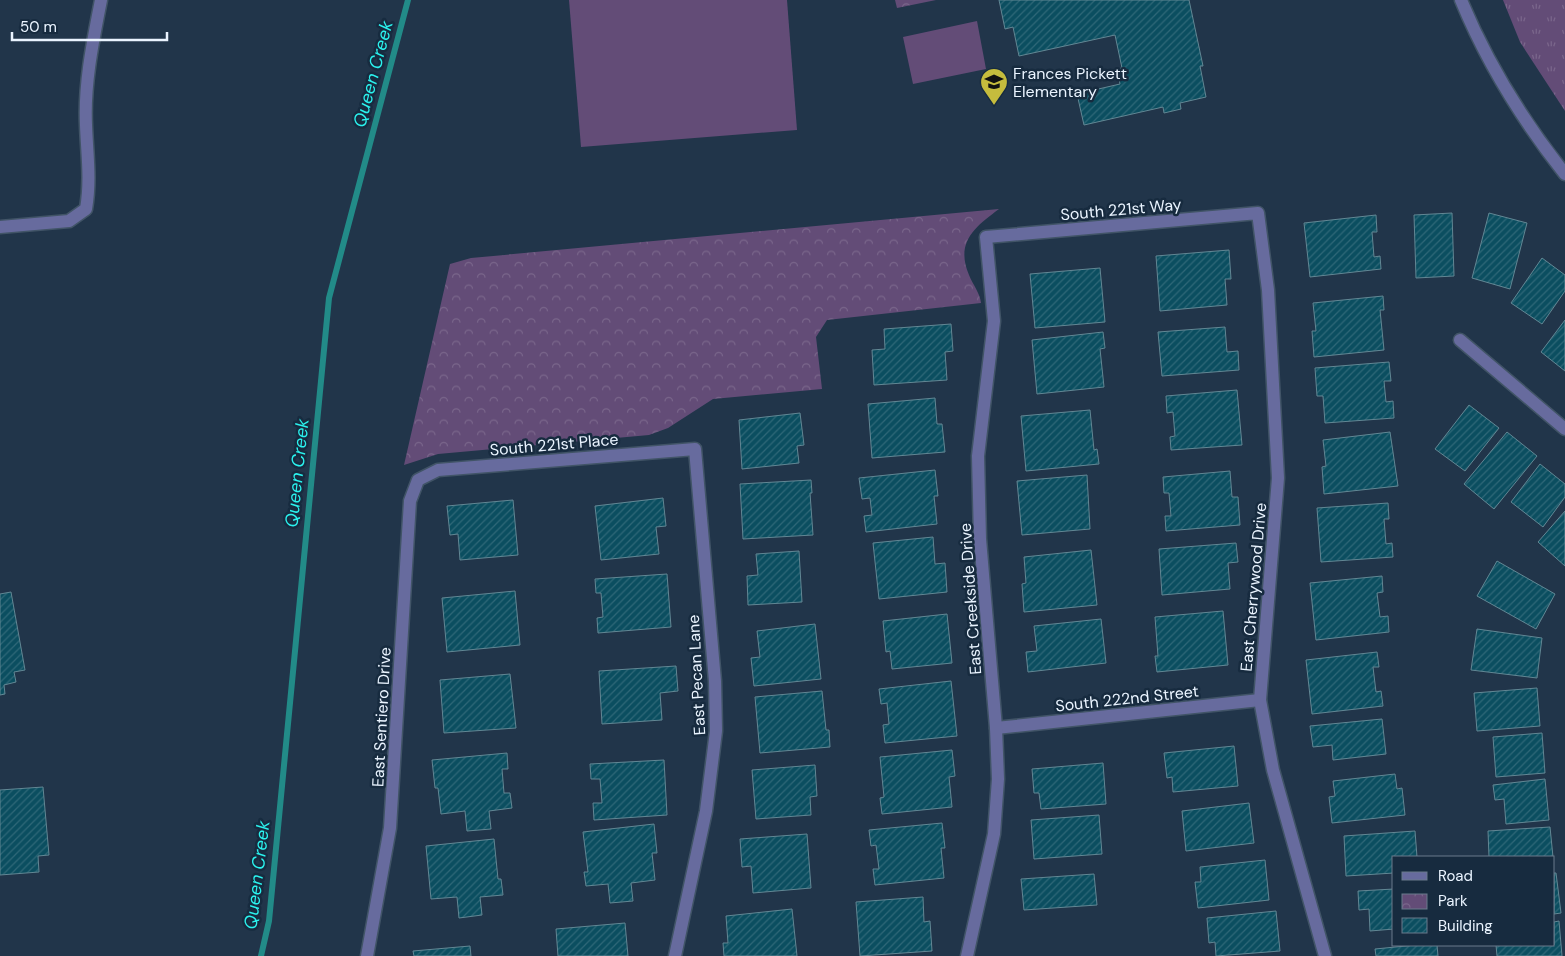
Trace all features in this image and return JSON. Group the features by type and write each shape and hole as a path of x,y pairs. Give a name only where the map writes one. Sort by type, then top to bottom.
{"street":[{"path":"0,227 69,221 86,209 90,187 86,124 90,53 101,0"},
{"path":"1461,0 1471,24 1515,106 1565,174"},
{"name":"South 221st Way","path":"986,237 1258,213"},
{"name":"East Cherrywood Drive","path":"1258,213 1268,290 1278,478 1260,700 1274,770 1325,956"},
{"name":"East Creekside Drive","path":"967,956 994,834 998,779 996,728 980,539 978,456 994,321 986,237"},
{"path":"1460,340 1565,429"},
{"name":"South 221st Place","path":"418,480 438,470 695,449"},
{"name":"East Pecan Lane","path":"675,956 706,811 716,731 715,682 695,449"},
{"name":"East Sentiero Drive","path":"367,956 390,828 410,501 418,480"},
{"name":"South 222nd Street","path":"996,728 1260,700"}],"green space":[{"path":"569,0 787,0 797,130 581,147"},
{"path":"895,0 936,0 897,8"},
{"path":"1503,0 1565,0 1565,111 1520,42"},
{"path":"977,21 986,69 913,84 903,37"},
{"path":"999,209 975,229 966,244 964,253 969,275 981,303 827,320 816,337 822,389 713,399 668,428 649,435 438,454 404,465 450,264 471,258"}],"building":[{"path":"999,0 1189,0 1203,66 1200,66 1206,97 1180,103 1181,109 1164,113 1163,107 1084,125 1077,94 1120,84 1117,69 1122,68 1115,35 1019,56 1013,27 1005,29"},
{"path":"1452,213 1454,276 1416,278 1414,215"},
{"path":"1489,213 1527,223 1510,289 1472,278"},
{"path":"1376,215 1377,232 1372,232 1374,257 1380,256 1381,269 1310,277 1304,223"},
{"path":"1229,250 1231,279 1225,279 1227,305 1160,311 1156,256"},
{"path":"1542,258 1565,275 1565,291 1542,324 1511,303"},
{"path":"1100,268 1105,322 1035,328 1030,274"},
{"path":"1383,296 1384,310 1380,310 1384,350 1314,357 1312,331 1316,331 1313,303"},
{"path":"1565,320 1565,371 1541,352"},
{"path":"951,324 953,351 945,352 947,380 874,385 872,350 885,349 884,329"},
{"path":"1225,327 1227,352 1238,351 1239,370 1162,376 1158,332"},
{"path":"1103,332 1105,348 1100,349 1104,387 1037,394 1032,340"},
{"path":"1389,362 1391,381 1384,381 1386,402 1393,401 1394,418 1325,423 1323,396 1317,396 1315,368"},
{"path":"1237,390 1242,445 1171,450 1170,437 1175,436 1173,412 1167,413 1166,396"},
{"path":"935,398 937,424 942,424 945,452 872,458 868,404"},
{"path":"1469,405 1499,428 1465,471 1435,449"},
{"path":"1090,410 1094,450 1097,449 1099,464 1026,471 1021,416"},
{"path":"800,413 804,445 797,446 799,463 742,469 739,420"},
{"path":"1390,432 1398,486 1324,494 1322,467 1326,466 1323,440"},
{"path":"1507,432 1537,456 1494,509 1464,484"},
{"path":"1540,464 1565,484 1565,497 1543,527 1511,502"},
{"path":"935,470 938,496 934,496 937,524 866,532 864,516 872,515 870,498 862,499 859,478"},
{"path":"1230,471 1232,497 1238,497 1240,525 1166,531 1165,516 1171,516 1169,493 1164,493 1163,477"},
{"path":"1087,475 1090,529 1022,535 1017,481"},
{"path":"811,480 813,535 743,539 740,484"},
{"path":"663,498 666,526 656,527 659,554 601,560 595,506"},
{"path":"513,500 518,555 460,560 458,534 450,535 447,506"},
{"path":"1388,503 1389,519 1384,519 1386,544 1392,543 1393,557 1321,562 1317,508"},
{"path":"1565,511 1565,566 1538,542"},
{"path":"933,537 935,564 945,563 947,592 879,599 873,543"},
{"path":"1236,543 1238,562 1228,563 1230,589 1162,595 1159,549"},
{"path":"1091,550 1097,605 1024,612 1022,584 1026,583 1024,557"},
{"path":"799,551 802,602 748,605 747,576 758,575 756,554"},
{"path":"1497,561 1555,594 1536,629 1477,596"},
{"path":"667,574 671,627 598,633 597,618 603,617 601,593 596,593 595,579"},
{"path":"1382,576 1383,592 1377,593 1380,617 1388,616 1389,632 1316,640 1310,583"},
{"path":"515,591 520,645 447,652 442,598"},
{"path":"11,592 25,670 14,672 16,682 4,685 5,694 0,695 0,594"},
{"path":"1223,611 1228,665 1157,672 1155,656 1158,656 1155,617"},
{"path":"947,614 952,663 892,669 890,651 886,652 883,621"},
{"path":"1101,619 1106,663 1028,672 1026,652 1037,651 1034,626"},
{"path":"815,624 821,679 754,686 751,658 760,657 757,631"},
{"path":"1477,629 1542,638 1537,678 1471,670"},
{"path":"1377,652 1379,667 1373,667 1376,692 1381,691 1383,706 1312,714 1306,660"},
{"path":"676,666 678,691 660,693 662,720 602,724 599,671"},
{"path":"510,674 516,728 444,733 440,680"},
{"path":"951,681 957,736 885,743 883,725 889,724 887,703 881,704 879,689"},
{"path":"1537,688 1540,726 1477,731 1474,693"},
{"path":"822,691 826,730 829,730 830,747 760,753 755,697"},
{"path":"1382,719 1386,754 1333,760 1332,745 1313,747 1310,726"},
{"path":"1542,733 1545,773 1496,777 1493,737"},
{"path":"1234,746 1238,786 1173,792 1172,777 1167,778 1164,753"},
{"path":"952,750 955,776 949,777 952,807 882,814 880,798 884,797 880,757"},
{"path":"507,753 508,769 502,769 504,793 510,793 512,808 489,811 491,829 467,831 465,811 441,814 438,788 435,788 432,760"},
{"path":"664,760 667,815 594,820 593,803 602,803 600,779 591,779 590,764"},
{"path":"1103,763 1106,804 1041,809 1039,793 1034,793 1032,769"},
{"path":"815,765 817,796 810,797 811,815 756,819 752,770"},
{"path":"1395,774 1397,789 1402,788 1405,815 1332,823 1329,797 1335,796 1333,781"},
{"path":"1545,779 1549,820 1506,824 1504,799 1495,800 1493,785"},
{"path":"43,787 49,855 38,856 39,872 0,875 0,790"},
{"path":"1249,803 1254,843 1186,851 1182,811"},
{"path":"1099,815 1102,854 1034,859 1031,820"},
{"path":"942,823 945,848 941,848 944,878 875,885 873,869 879,869 876,845 871,846 869,830"},
{"path":"654,824 657,853 652,853 655,880 631,883 633,901 610,903 608,884 586,886 584,872 588,872 583,832"},
{"path":"1550,827 1553,856 1489,856 1488,831"},
{"path":"1415,831 1417,856 1392,856 1392,873 1346,876 1344,836"},
{"path":"807,834 811,888 753,893 751,866 742,867 740,839"},
{"path":"494,839 498,879 501,879 503,895 480,897 482,915 459,918 457,897 431,899 426,846"},
{"path":"1265,860 1269,900 1198,908 1195,882 1201,882 1200,867"},
{"path":"1555,873 1556,873 1561,913 1555,914"},
{"path":"1094,874 1097,905 1024,910 1021,879"},
{"path":"1392,889 1392,929 1370,931 1369,909 1359,910 1358,891"},
{"path":"923,897 924,922 930,921 932,951 860,956 856,902"},
{"path":"792,909 797,956 724,956 723,943 728,943 726,916"},
{"path":"1276,911 1280,951 1216,956 1215,942 1209,943 1207,918"},
{"path":"1559,921 1562,956 1497,956 1496,946 1555,946 1555,922"},
{"path":"625,923 628,956 558,956 556,929"},
{"path":"470,946 471,956 414,956 413,951"},
{"path":"1406,946 1437,946 1438,956 1376,956 1375,949"}],"waterway":[{"name":"Queen Creek","path":"261,956 269,921 329,298 408,0"}],"place":[{"name":"Frances Pickett Elementary","path":"994,106"}]}
